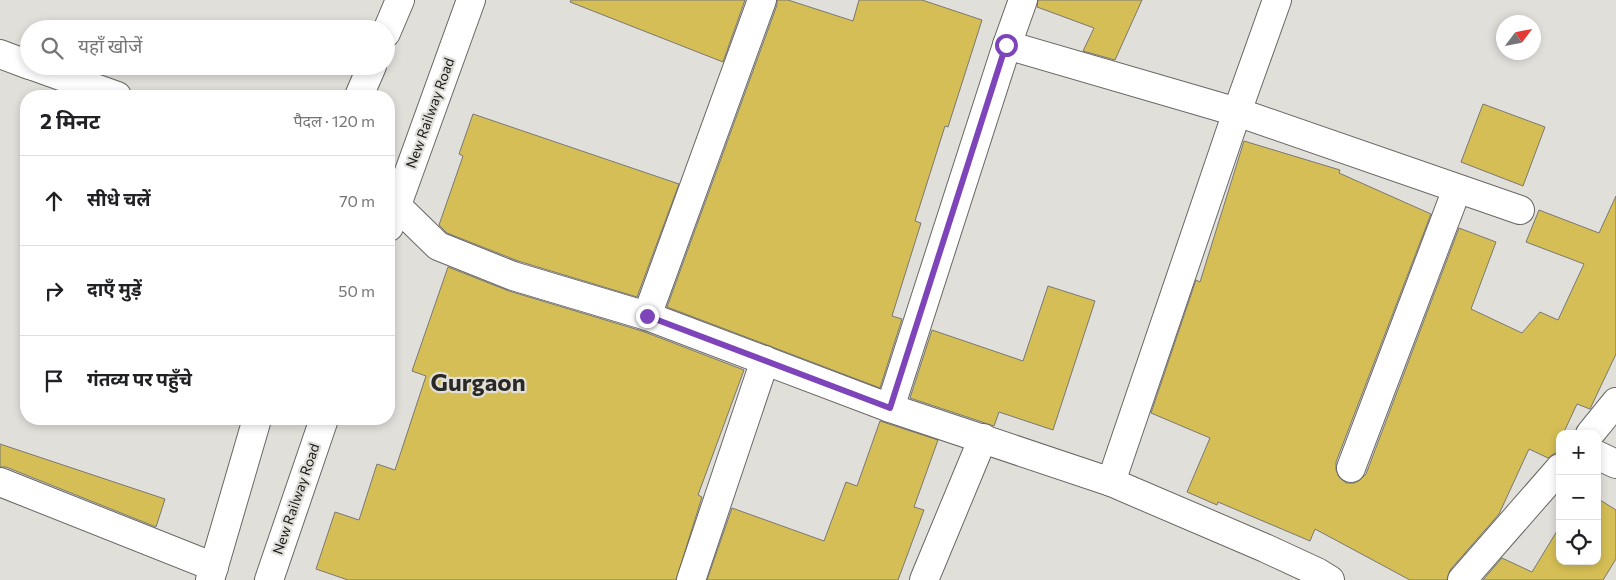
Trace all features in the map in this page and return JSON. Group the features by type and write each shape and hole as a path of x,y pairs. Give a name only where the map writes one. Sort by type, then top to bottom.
{"street":[{"path":"392,20 400,0"},
{"name":"New Railway Road","path":"395,200 471,0"},
{"path":"647,316 762,0"},
{"path":"890,408 1006,45 1023,0"},
{"path":"1111,482 1277,0"},
{"path":"1006,45 1237,112 1520,210"},
{"path":"0,54 20,62"},
{"path":"58,75 100,90"},
{"path":"362,90 368,75"},
{"path":"1352,468 1457,189"},
{"path":"395,214 438,246 514,276 647,316 890,408 1111,482 1265,548 1330,580"},
{"path":"691,580 765,360"},
{"path":"1593,430 1616,402"},
{"path":"0,482 212,574 255,425"},
{"name":"New Railway Road","path":"269,580 322,425"},
{"path":"924,580 983,438"},
{"path":"1601,457 1616,464"},
{"path":"1462,580 1556,473"}],"building":[{"path":"571,0 745,0 723,62 570,2"},
{"path":"777,0 788,0 853,21 859,0 922,0 982,20 948,127 945,126 915,221 921,223 892,316 902,319 880,388 667,307 777,5"},
{"path":"1038,0 1142,0 1115,60 1083,51 1094,28 1037,7"},
{"path":"1483,104 1545,127 1523,186 1461,162"},
{"path":"473,114 679,184 637,297 518,261 447,233 439,225 463,156 459,154"},
{"path":"1244,141 1340,170 1339,173 1431,214 1336,462 1336,470 1339,477 1346,483 1354,483 1366,474 1459,228 1496,242 1471,309 1522,333 1540,312 1558,320 1584,264 1526,242 1539,210 1599,233 1616,196 1616,354 1590,409 1577,404 1565,430 1556,430 1556,453 1548,458 1529,449 1499,514 1450,570 1447,580 1410,580 1315,529 1310,541 1218,502 1217,505 1187,492 1210,438 1151,413 1196,280 1200,282"},
{"path":"448,267 509,291 642,331 744,370 698,495 702,497 676,580 348,580 316,569 335,512 359,520 377,464 395,470 426,376 412,371"},
{"path":"1048,286 1095,301 1053,430 999,412 994,426 910,398 932,330 1023,361"},
{"path":"880,421 938,440 914,507 924,510 898,580 707,580 732,508 824,541 846,482 857,486"},
{"path":"0,444 165,499 156,527 6,467 0,467"},
{"path":"1601,501 1616,510 1616,559 1603,580 1483,580 1502,558 1532,572 1556,533 1556,565 1601,565"}],"district":[{"name":"Gurgaon","path":"478,383"}],"route":[{"path":"647,316 890,408 1006,45"}]}
